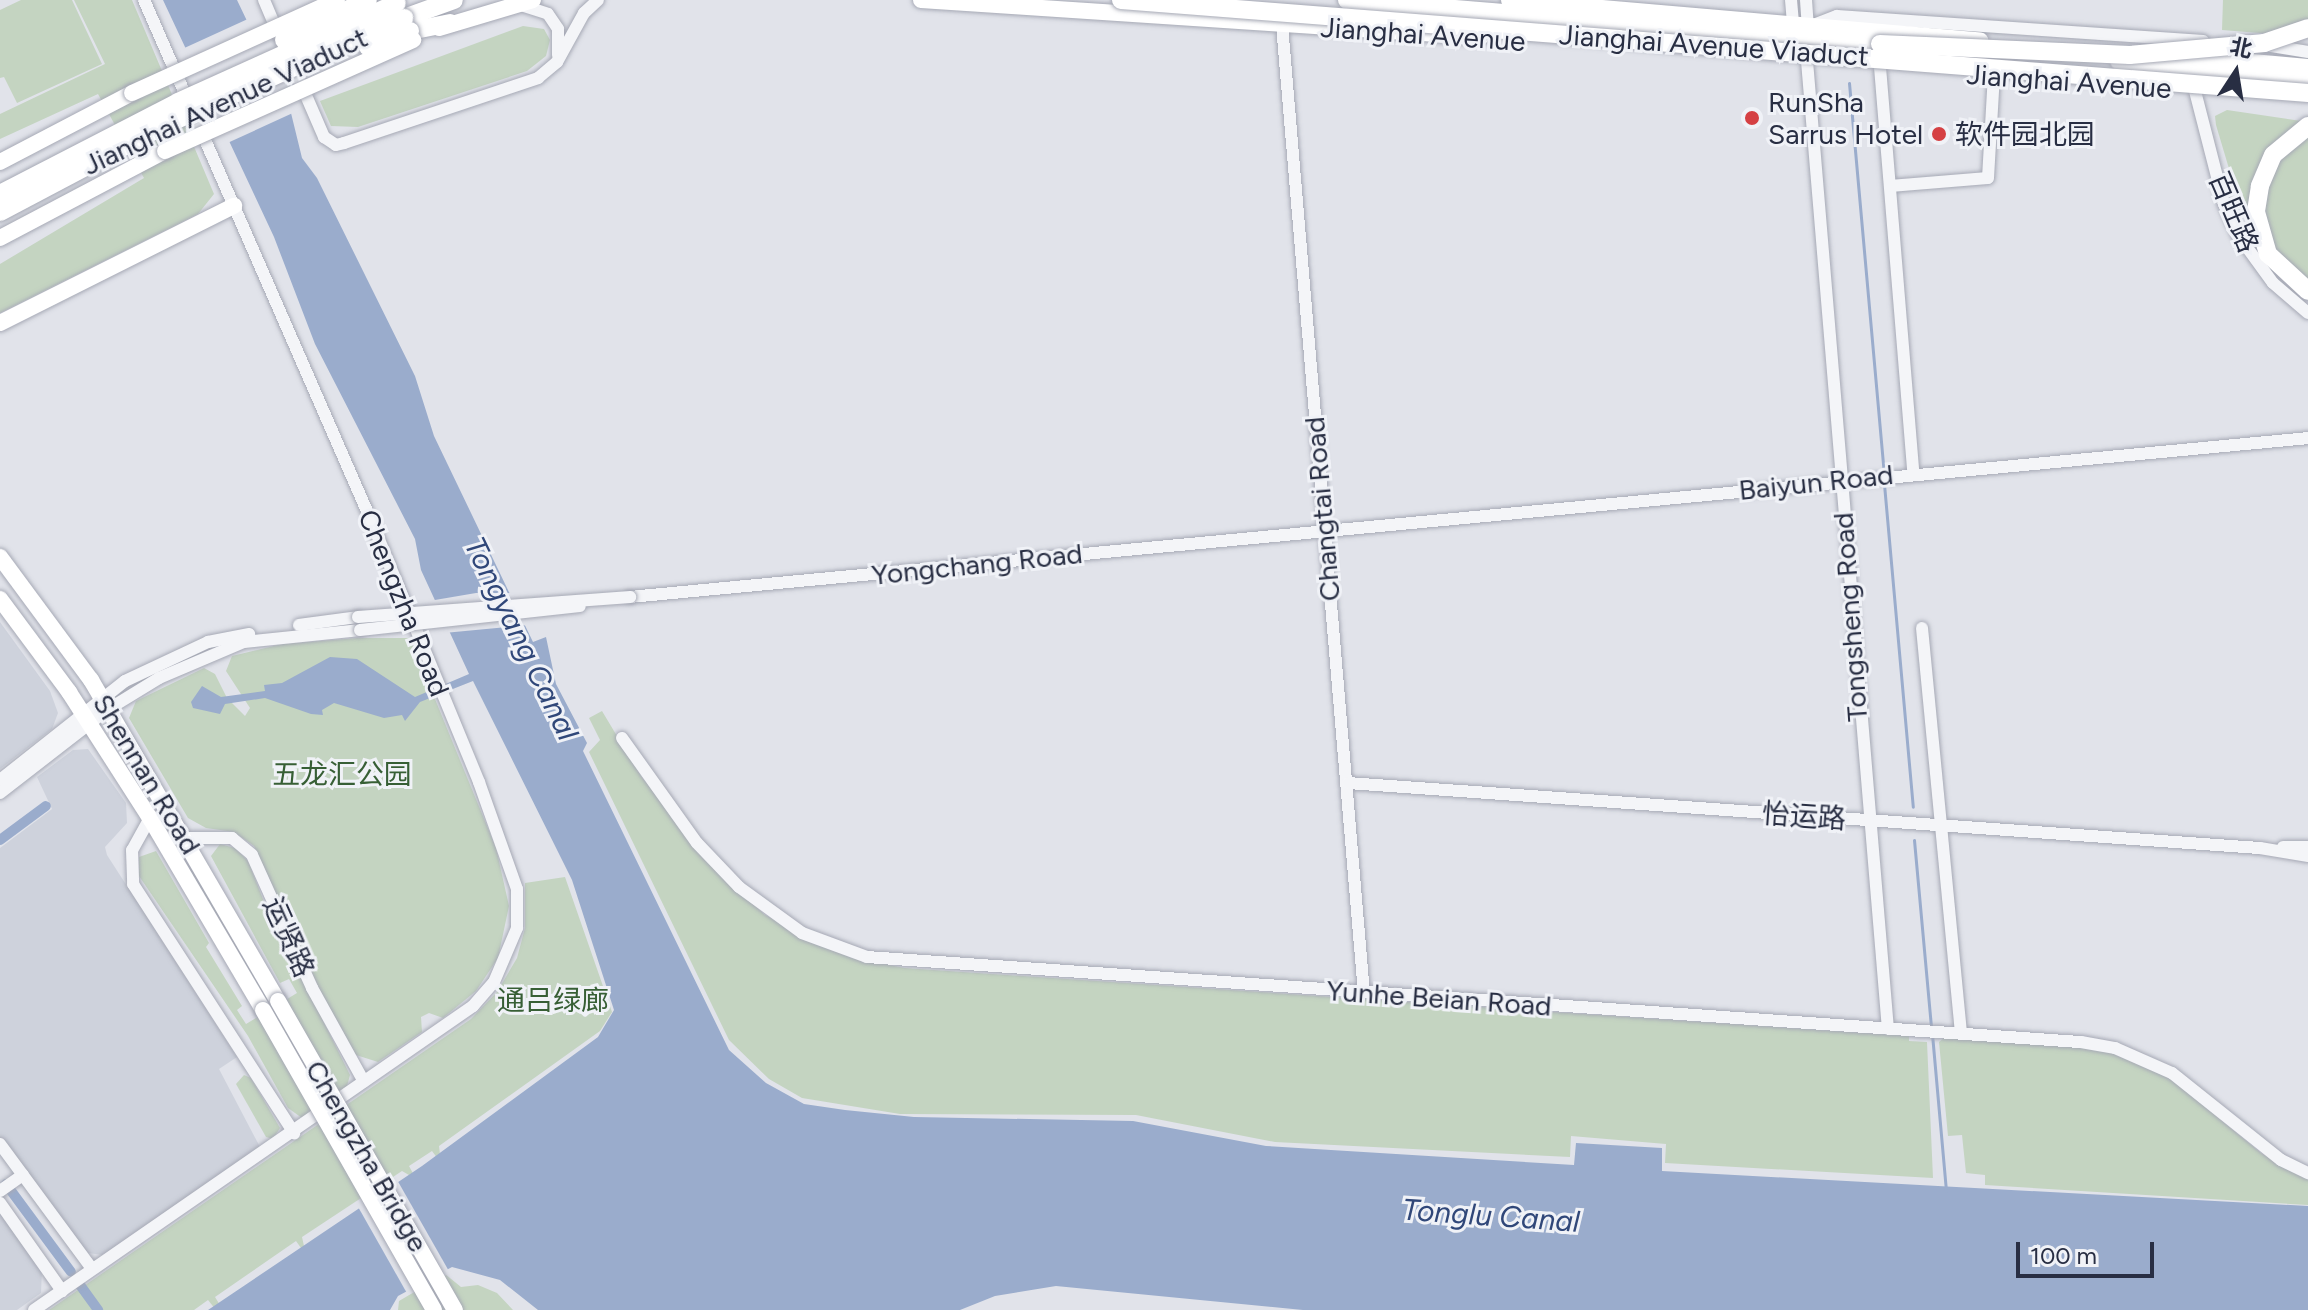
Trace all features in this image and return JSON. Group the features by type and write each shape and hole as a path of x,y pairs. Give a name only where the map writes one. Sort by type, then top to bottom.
{"highway":[{"path":"25,188 87,137 368,0"},
{"name":"Jianghai Avenue Viaduct","path":"0,212 25,188 178,102 454,0"},
{"name":"Jianghai Avenue Viaduct","path":"1121,0 2308,93"},
{"name":"Jianghai Avenue Viaduct","path":"1347,0 2308,77"},
{"path":"25,188 82,177 319,66 405,18 450,23"},
{"path":"1880,44 2130,55 2251,45 2308,28"},
{"path":"2308,126 2273,155 2260,186 2256,212 2268,254 2308,291"},
{"name":"Jianghai Avenue Viaduct","path":"0,194 25,188"}],"main road":[{"path":"0,162 132,93 337,0"},
{"path":"450,23 533,0"},
{"name":"Jianghai Avenue","path":"921,0 1807,61 2308,102"},
{"name":"Changtai Road","path":"1277,0 1282,25"},
{"name":"Changtai Road","path":"1282,25 1287,0"},
{"name":"Jianghai Avenue","path":"1509,0 2308,67"},
{"path":"0,238 405,18"},
{"path":"0,323 234,206"},
{"name":"Shennan Road","path":"0,557 104,705 186,838 278,1001"},
{"name":"Shennan Road","path":"0,599 86,719 150,818 263,1010"},
{"name":"Chengzha Bridge","path":"278,1001 455,1310"},
{"name":"Chengzha Bridge","path":"263,1010 434,1310"}],"street":[{"name":"Chengzha Road","path":"34,1310 459,1017 494,982 517,928 517,889 377,534 144,0"},
{"path":"264,0 324,137 336,145 538,78 557,62 584,13 598,0"},
{"path":"1791,0 1801,26"},
{"path":"1801,26 1806,0"},
{"path":"512,4 548,14 558,29 557,62"},
{"path":"1801,26 1837,16 2308,52"},
{"name":"Changtai Road","path":"1282,25 1364,993"},
{"name":"Tongsheng Road","path":"1807,61 1866,821 1888,1029"},
{"path":"1880,67 1913,472"},
{"path":"1890,186 1988,178 1994,75"},
{"name":"百旺路","path":"2195,91 2224,204 2238,235 2273,283 2308,313"},
{"name":"Baiyun Road","path":"1324,530 1913,472 2308,438"},
{"name":"Yongchang Road","path":"0,780 159,663 208,642 359,624 1324,530"},
{"path":"1922,628 1941,825 1956,1033"},
{"name":"Yongchang Road","path":"0,793 86,719"},
{"name":"Yunhe Beian Road","path":"622,738 697,843 739,887 802,933 834,948 913,964 2081,1042 2143,1058 2172,1073 2281,1160 2308,1173"},
{"name":"怡运路","path":"1348,783 2260,848 2308,847"},
{"path":"150,818 132,850 133,884 294,1133"},
{"name":"运贤路","path":"186,838 232,838 252,855 312,988 364,1082"},
{"name":"怡运路","path":"2260,848 2308,856"},
{"path":"0,1144 92,1269"},
{"path":"0,1191 23,1175"},
{"path":"0,1203 62,1291"}],"shaded area":[{"path":"0,622 50,691 58,713 52,729 0,769"},
{"path":"88,749 126,803 127,823 105,847 107,855 237,1057 219,1069 260,1147 103,1255 88,1253 74,1239 0,1138 0,848 52,809 37,777 73,750"},
{"path":"0,1213 42,1270 41,1293 17,1310 0,1310"}],"green space":[{"path":"21,0 72,0 102,64 17,103 4,77 0,78 0,10"},
{"path":"74,0 132,0 214,194 198,214 0,313 0,264 144,178 98,94 0,139 0,114 105,64"},
{"path":"2223,0 2308,0 2308,37 2222,30"},
{"path":"523,26 544,29 550,40 546,56 527,71 358,127 331,126 320,101"},
{"path":"2227,110 2308,122 2308,296 2261,245 2236,192 2215,116"},
{"name":"五龙汇公园","path":"358,638 410,638 496,848 509,906 498,958 476,991 443,1018 429,1013 421,1017 422,1032 378,1062 356,1055 323,997 254,846 234,832 206,828 188,818 129,718 136,701 204,668 215,674 227,698 245,716 250,708 226,671 232,656 282,644"},
{"path":"602,711 641,776 719,873 765,915 852,958 905,968 1909,1036 1909,1041 1927,1042 1933,1178 1665,1163 1666,1144 1571,1136 1570,1157 1275,1142 1136,1115 900,1114 802,1098 769,1079 729,1040 589,752 600,740 589,718"},
{"path":"220,844 235,848 248,861 283,950 289,952 350,1075 347,1086 302,1118 288,1108 248,1036 139,876 139,857 156,851 209,943 206,947 242,1006 237,1010 246,1024 297,993 289,979 280,983 211,856"},
{"path":"195,867 273,1004 267,1008 189,871"},
{"name":"通吕绿廊","path":"565,877 612,1012 600,1031 439,1146 441,1163 432,1151 409,1166 416,1179 402,1171 302,1237 306,1255 296,1241 215,1297 223,1310 216,1310 208,1300 194,1310 49,1310 471,1019 497,992 517,958 525,928 525,883"},
{"path":"1945,1037 2083,1046 2116,1054 2171,1079 2261,1153 2308,1180 2308,1205 1985,1185 1985,1175 1966,1173 1962,1135 1948,1136 1939,1042"},
{"path":"244,1075 251,1078 280,1128 273,1139 266,1137 236,1084"},
{"path":"445,1274 461,1287 478,1285 497,1293 513,1310 398,1310 399,1301"}],"water":[{"path":"163,0 237,0 291,113 302,158 317,178 415,376 434,436 533,642 546,637 556,684 587,743 583,751 729,1050 766,1083 804,1104 845,1110 914,1117 1133,1121 1266,1146 1574,1165 1576,1143 1662,1148 1662,1171 2308,1206 2308,1310 1303,1310 1056,1286 995,1296 960,1310 538,1310 500,1280 452,1267 398,1296 390,1310 208,1310 422,1166 598,1037 614,1010 572,880 473,681 420,702 405,721 402,715 384,718 334,703 322,710 323,715 311,714 265,698 225,704 220,714 193,708 191,702 202,686 221,697 265,691 264,685 282,683 330,657 357,659 415,697 469,674 421,570 415,539 315,344 274,237"}],"pier":[{"path":"250,18 295,112 223,145 180,50"},
{"path":"476,593 514,593 529,625 444,633 429,601"},
{"path":"396,1178 450,1273 408,1295 357,1205"}],"waterway":[{"path":"1849,83 1883,467"},
{"path":"1884,484 1913,807"},
{"path":"0,840 46,806"},
{"path":"1914,840 1931,1026"},
{"path":"1932,1034 1946,1190"},
{"path":"6,1184 71,1272"},
{"path":"80,1285 98,1310"}],"place":[{"name":"RunSha Sarrus Hotel","path":"1752,118"},
{"name":"软件园北园","path":"1939,134"}],"water label":[{"name":"Tongyang Canal","path":"521,639"},
{"name":"Tonglu Canal","path":"1491,1216"}]}
